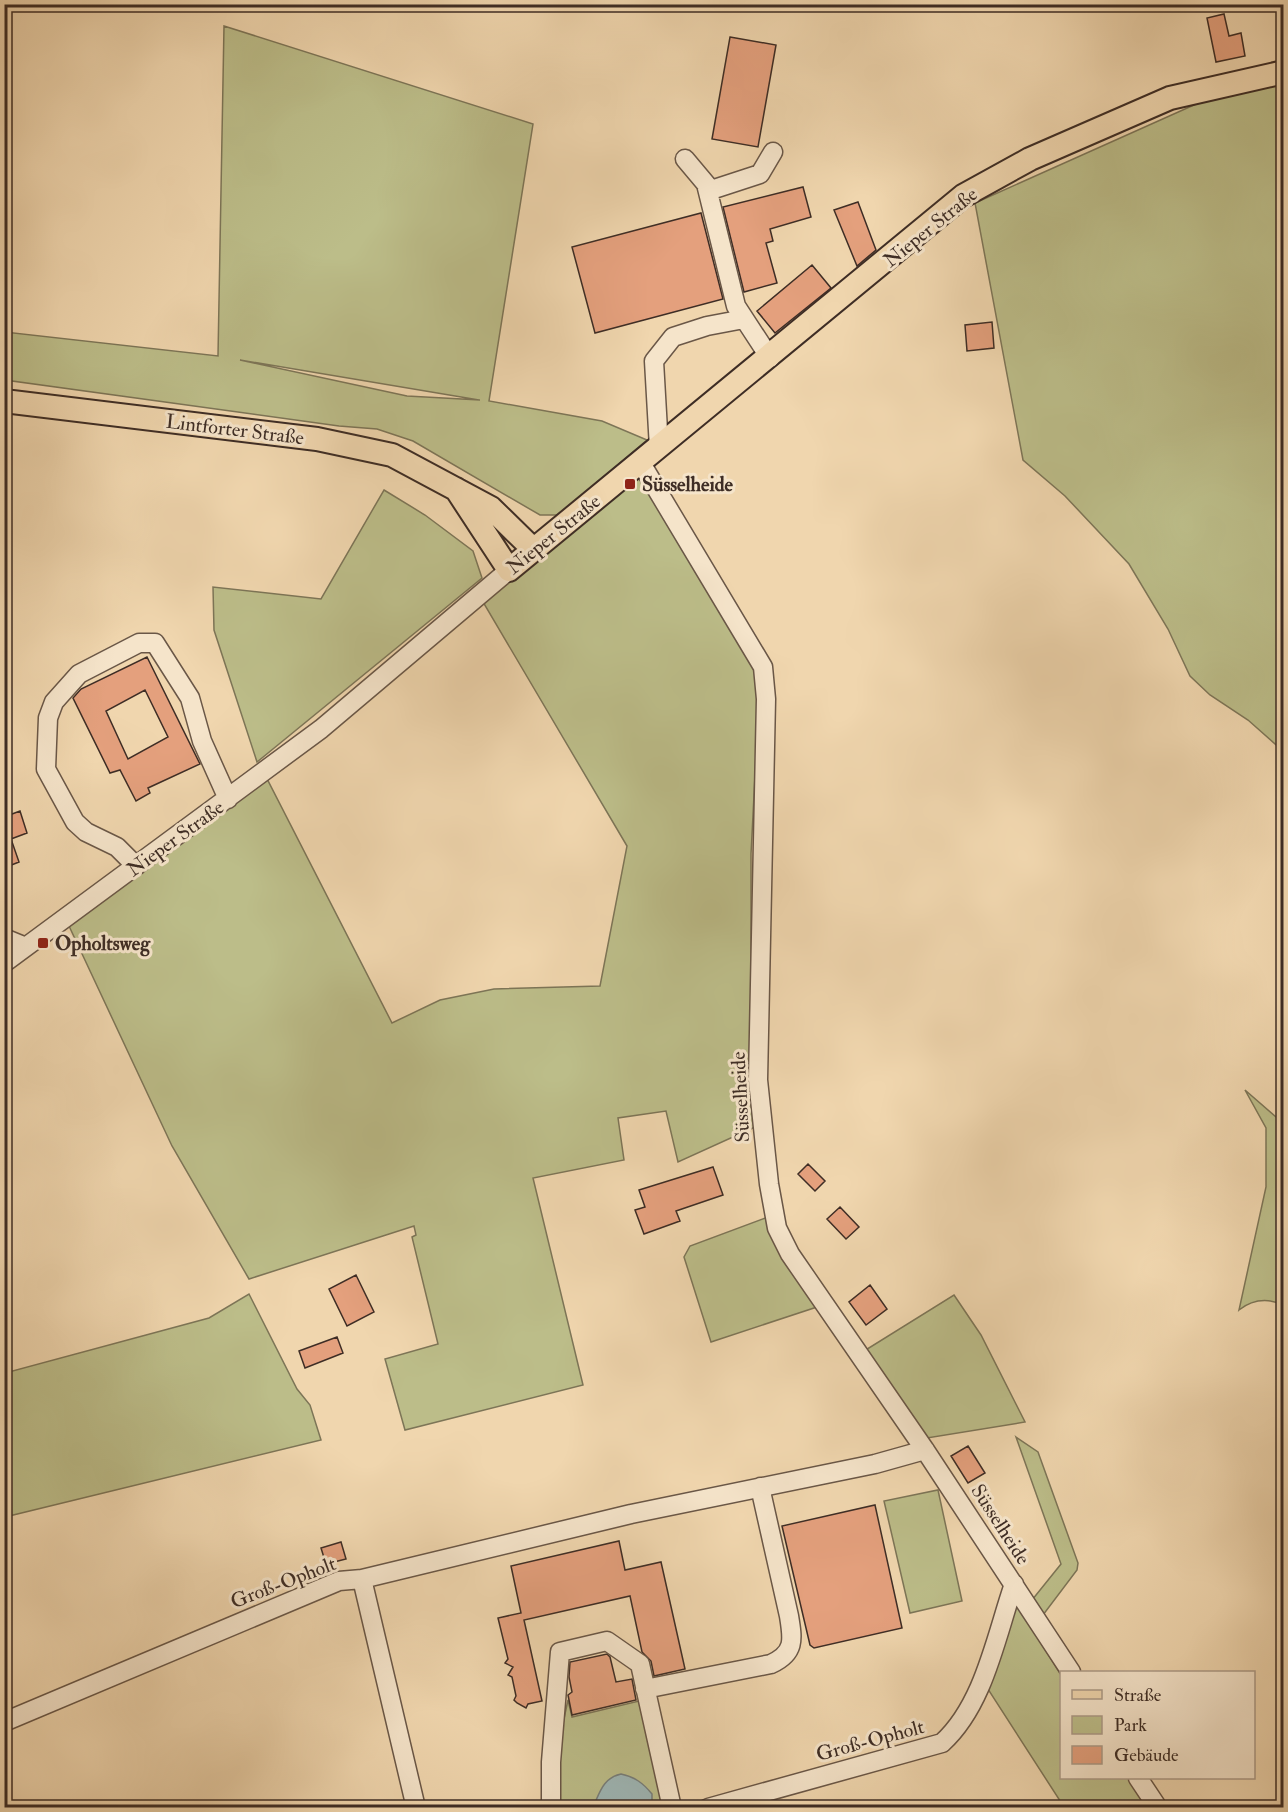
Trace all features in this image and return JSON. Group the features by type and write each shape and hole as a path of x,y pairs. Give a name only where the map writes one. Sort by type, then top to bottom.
{"main road":[{"name":"Nieper Straße","path":"509,570 770,358 963,196 1020,164 1170,98 1284,72"},
{"name":"Lintforter Straße","path":"4,401 355,446 392,455 492,508 534,550"},
{"name":"Lintforter Straße","path":"456,489 509,570"}],"street":[{"path":"708,191 760,174 773,152"},
{"path":"685,159 706,184 736,306 770,358"},
{"path":"659,448 654,361 673,337 707,326 744,319"},
{"name":"Süsselheide","path":"641,463 763,667 766,699 758,1080 769,1184 777,1228 790,1254 925,1450 1070,1671"},
{"name":"Nieper Straße","path":"4,963 321,729 509,570"},
{"path":"136,866 117,847 86,832 75,822 46,769 48,718 54,702 79,674 139,644 155,643 190,698 202,741 228,799"},
{"path":"4,938 26,947"},
{"path":"362,1579 760,1487 875,1464 925,1450"},
{"path":"645,1689 771,1664 784,1658 793,1637 760,1487"},
{"name":"Groß-Opholt","path":"4,1722 339,1581 362,1579 416,1808"},
{"name":"Groß-Opholt","path":"708,1808 942,1743 958,1730 980,1684 1014,1584"},
{"path":"551,1808 551,1761 560,1652 607,1641 640,1664 672,1808"},
{"path":"1139,1779 1158,1808"}],"green space":[{"path":"224,26 533,124 489,401 602,421 647,440 559,515 540,515 413,441 377,429 339,426 5,380 5,332 218,356","holes":["240,360 479,400 407,396"]},
{"path":"1283,82 1283,751 1248,720 1210,695 1190,676 1168,629 1129,564 1065,496 1023,460 975,203 1214,96"},
{"path":"638,478 647,485 753,660 759,698 751,854 751,1086 755,1127 678,1162 666,1111 618,1118 624,1160 533,1178 583,1385 405,1430 385,1359 438,1344 412,1237 416,1235 414,1226 249,1279 172,1146 69,926 177,837 264,773 392,1023 440,1000 494,989 600,986 627,846 483,602 537,562"},
{"path":"384,490 425,515 473,551 482,578 257,762 214,630 213,587 321,599"},
{"path":"1245,1090 1283,1123 1284,1305 1272,1301 1261,1301 1239,1310 1266,1187 1266,1128"},
{"path":"768,1217 817,1307 711,1342 684,1257 690,1246"},
{"path":"249,1294 297,1389 310,1405 321,1440 5,1517 5,1373 209,1318"},
{"path":"954,1295 981,1335 1025,1422 927,1438 864,1351"},
{"path":"1016,1437 1038,1452 1078,1563 1077,1570 1043,1615 1032,1600 1061,1564"},
{"path":"938,1490 962,1601 910,1613 884,1501"},
{"path":"1015,1601 1060,1673 1060,1779 1130,1779 1148,1807 1064,1807 984,1683"},
{"path":"568,1700 572,1717 639,1701 643,1703 665,1807 599,1796 593,1807 557,1808 556,1756"}],"water":[{"path":"621,1774 635,1779 649,1790 652,1794 652,1807 593,1807 606,1782"}],"building":[{"path":"1224,14 1229,36 1241,33 1245,56 1216,62 1207,18"},
{"path":"730,37 776,45 758,147 712,139"},
{"path":"803,187 811,217 770,229 773,241 766,243 777,283 744,292 723,207"},
{"path":"858,202 876,250 857,266 834,210"},
{"path":"701,213 723,299 595,333 572,247"},
{"path":"812,265 831,288 775,333 757,311"},
{"path":"992,322 994,348 967,351 965,325"},
{"path":"147,657 200,764 148,788 150,793 136,801 120,770 110,773 73,698 81,689","holes":["145,690 168,737 128,759 106,711"]},
{"path":"20,811 27,833 11,839 19,862 4,868 4,817"},
{"path":"808,1164 825,1181 815,1191 798,1174"},
{"path":"713,1167 723,1195 676,1211 680,1221 644,1234 635,1210 645,1207 639,1190"},
{"path":"840,1207 859,1227 846,1239 827,1219"},
{"path":"356,1275 374,1312 347,1326 329,1289"},
{"path":"870,1285 887,1309 866,1325 849,1302"},
{"path":"337,1337 343,1353 305,1368 299,1351"},
{"path":"968,1446 985,1473 968,1483 951,1456"},
{"path":"875,1505 902,1628 814,1648 810,1645 782,1526"},
{"path":"619,1541 625,1570 661,1562 685,1669 654,1676 651,1661 642,1652 630,1596 524,1620 542,1701 528,1704 526,1708 517,1703 514,1700 516,1696 512,1677 508,1675 513,1667 505,1663 508,1659 498,1618 521,1613 511,1566"},
{"path":"341,1542 346,1559 326,1564 321,1548"},
{"path":"607,1654 610,1657 616,1682 632,1679 636,1700 572,1715 568,1695 572,1692 569,1677 570,1662"}],"place":[{"name":"Süsselheide","path":"630,484"},
{"name":"Opholtsweg","path":"43,943"}]}
